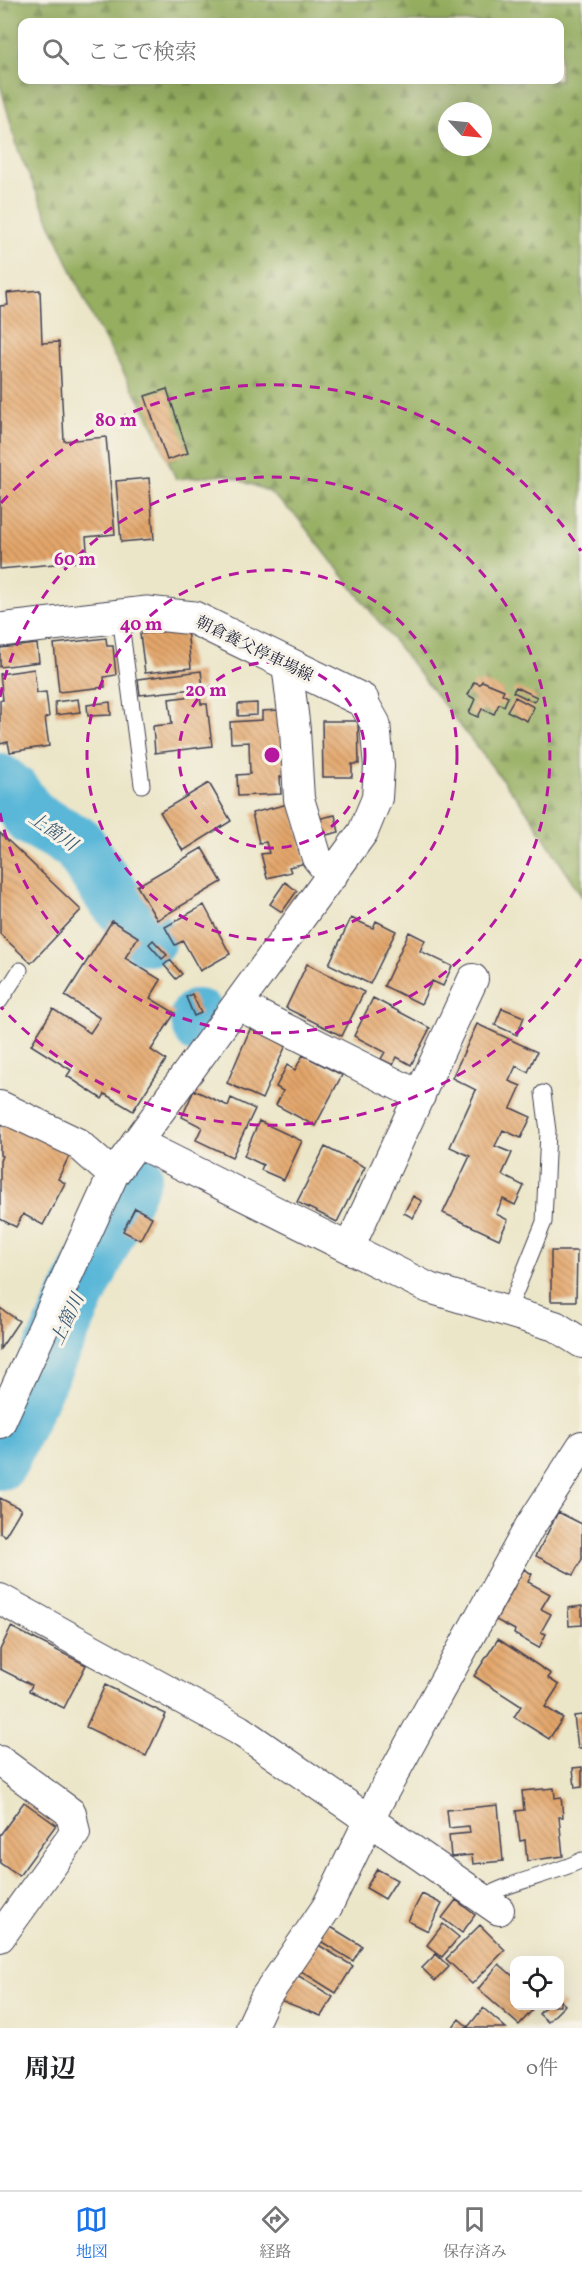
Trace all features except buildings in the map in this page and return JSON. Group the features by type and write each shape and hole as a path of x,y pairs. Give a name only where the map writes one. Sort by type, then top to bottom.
{"main road":[{"name":"朝倉養父停車場線","path":"0,630 147,613 194,618 362,700"}],"street":[{"path":"287,664 295,730 298,799 317,858 332,876"},
{"path":"0,1423 113,1175 363,832 377,798 379,766 375,723 362,700"},
{"path":"349,1248 473,980"},
{"path":"238,1005 420,1096"},
{"path":"0,1106 77,1143 113,1175"},
{"path":"136,1142 429,1288 555,1326 582,1343"},
{"path":"251,2028 265,1998 327,1907 379,1800 529,1528 582,1446"},
{"path":"0,1599 239,1730 490,1904"},
{"path":"0,1761 71,1813 75,1833 0,1937"}],"lane":[{"path":"120,616 142,785"},
{"path":"0,1001 20,970"},
{"path":"508,1311 544,1222 548,1131 543,1094"},
{"path":"490,1904 499,1888 565,1869 582,1860"}],"green space":[{"path":"0,0 582,0 582,897 530,815 297,517 268,491 227,475 176,479 150,419 93,319 19,153 0,84"}],"waterway":[{"name":"上箇川","path":"0,782 12,792 31,818 77,843 112,895 149,938"},
{"name":"上箇川","path":"198,1017 201,1027"},
{"name":"上箇川","path":"0,1462 134,1175"}]}
